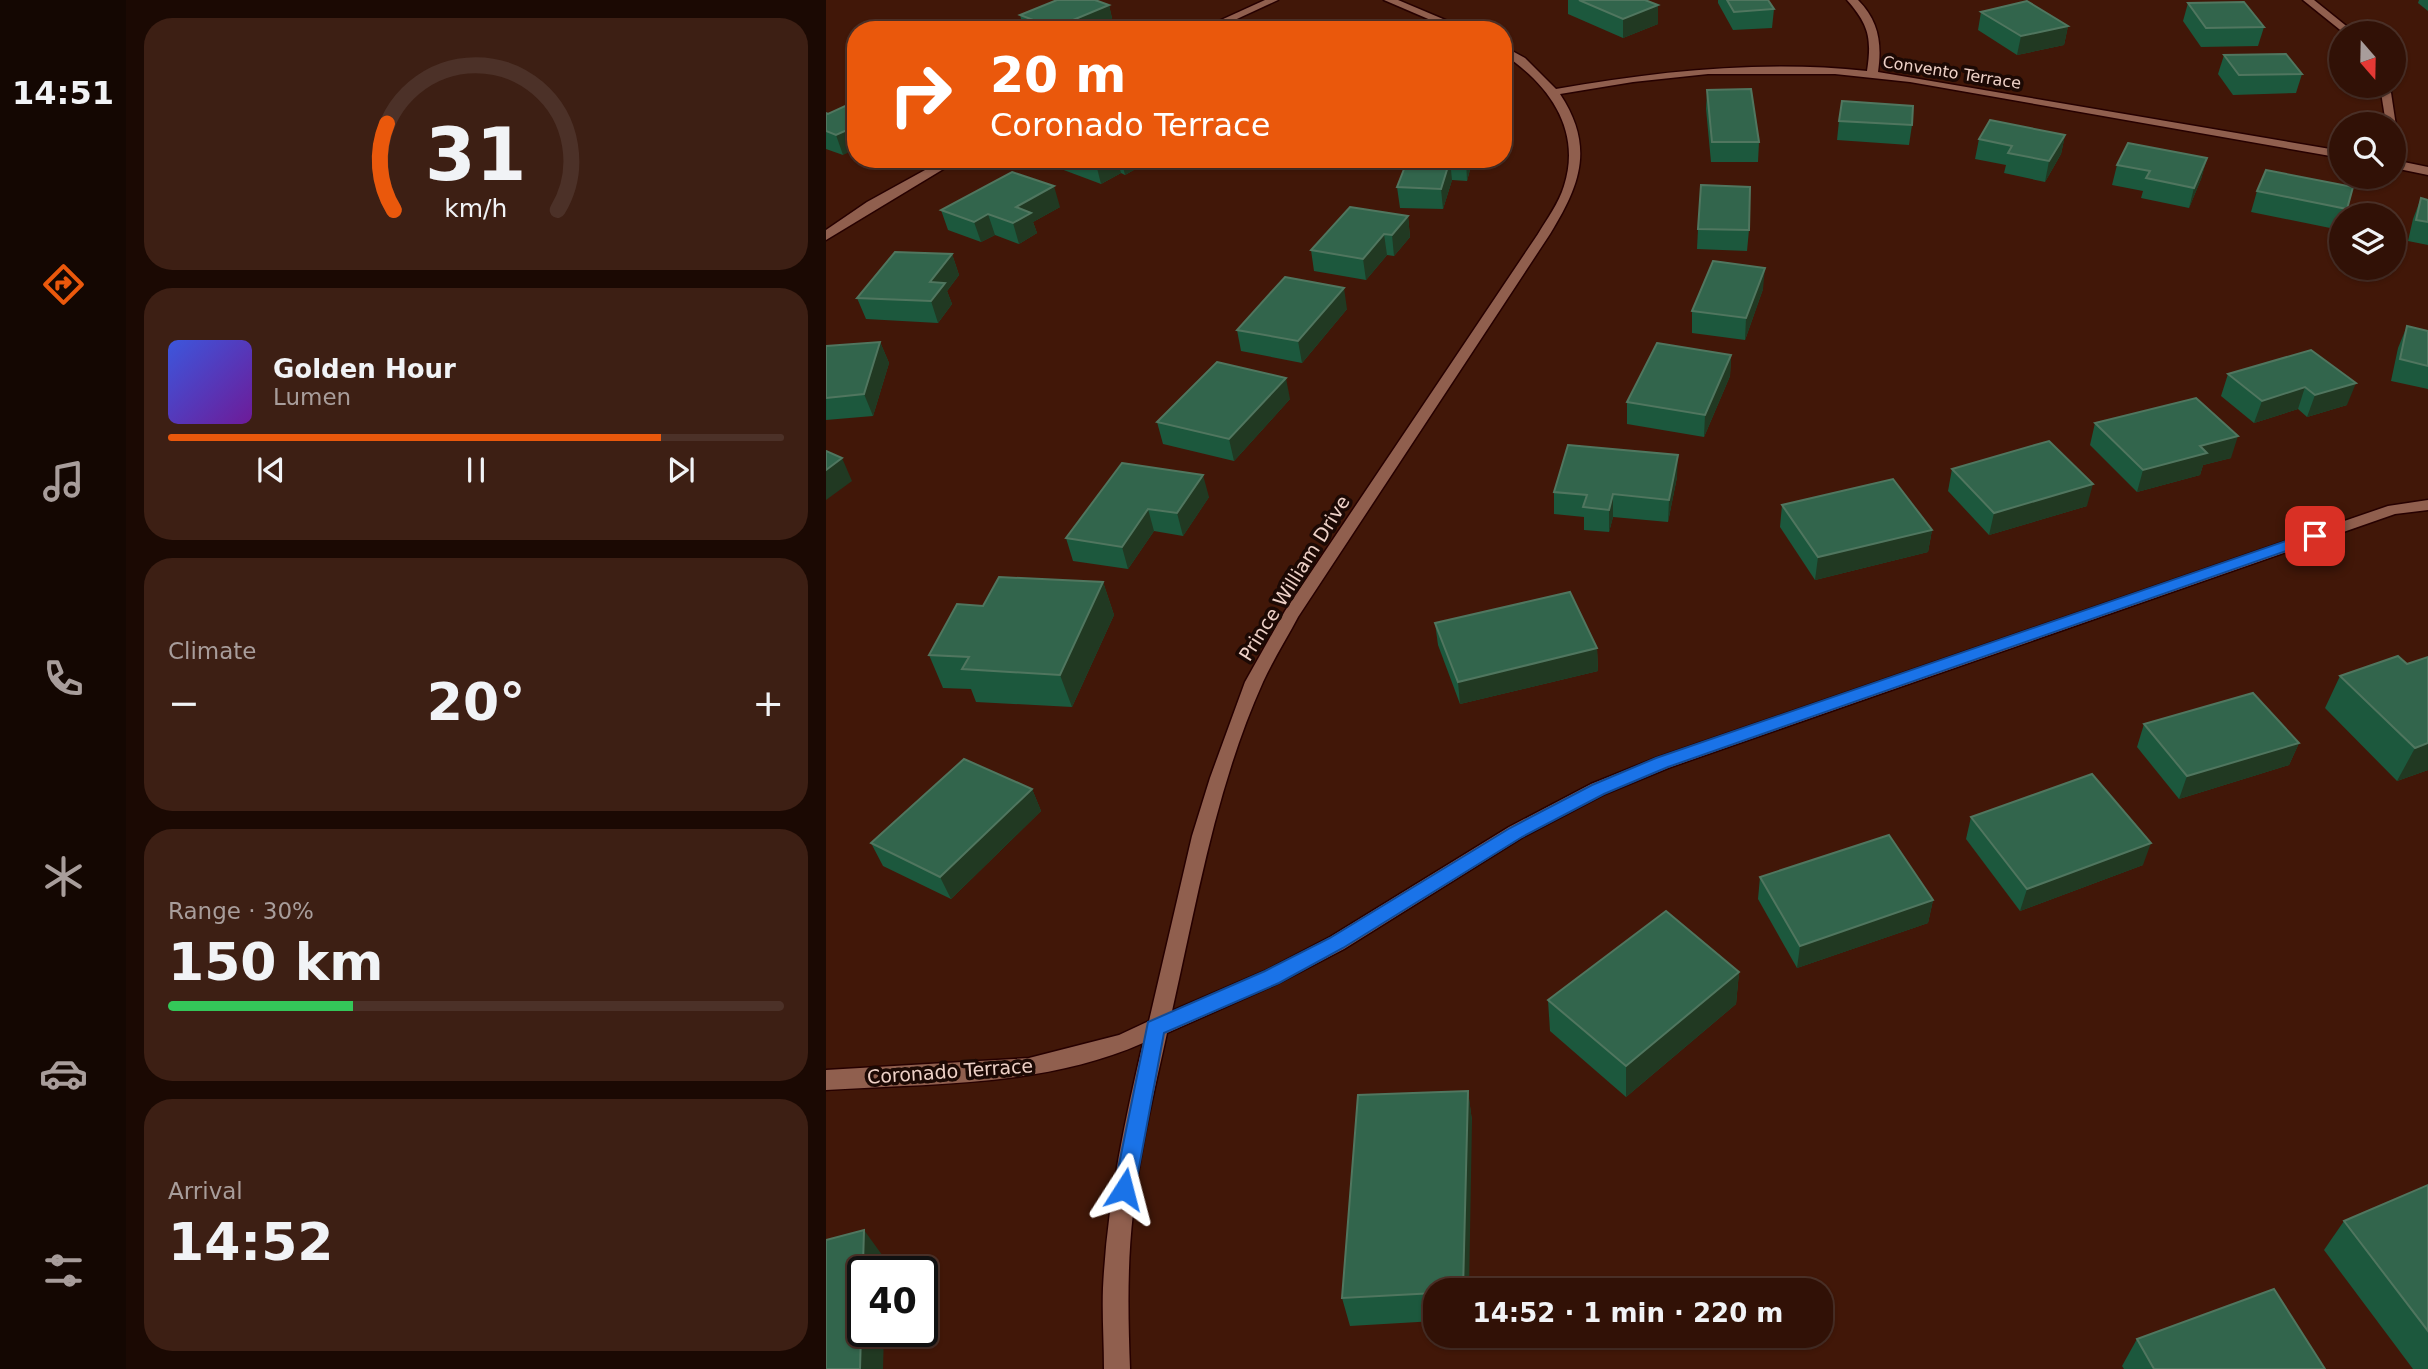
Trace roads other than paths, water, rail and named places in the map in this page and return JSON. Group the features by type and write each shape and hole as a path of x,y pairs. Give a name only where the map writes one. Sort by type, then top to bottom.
{"street":[{"path":"1225,21 1273,0"},
{"path":"1389,0 1442,21"},
{"path":"1852,0 1867,15 1875,32 1872,75"},
{"path":"2308,0 2335,21"},
{"name":"Prince William Drive","path":"1117,1369 1115,1290 1121,1213 1132,1140 1155,1028 1202,836 1219,778 1254,682 1291,615 1544,234 1570,186 1575,163 1566,109 1555,92 1535,71 1512,55"},
{"name":"Convento Terrace","path":"1555,92 1633,79 1708,71 1768,69 1872,75 2329,153"},
{"path":"2406,166 2428,171"},
{"path":"826,236 870,205 938,168"},
{"name":"Coronado Terrace","path":"826,1080 1029,1068 1109,1047 1272,977 1337,943 1516,832 1598,789 1662,763 2393,509 2428,505"}]}
